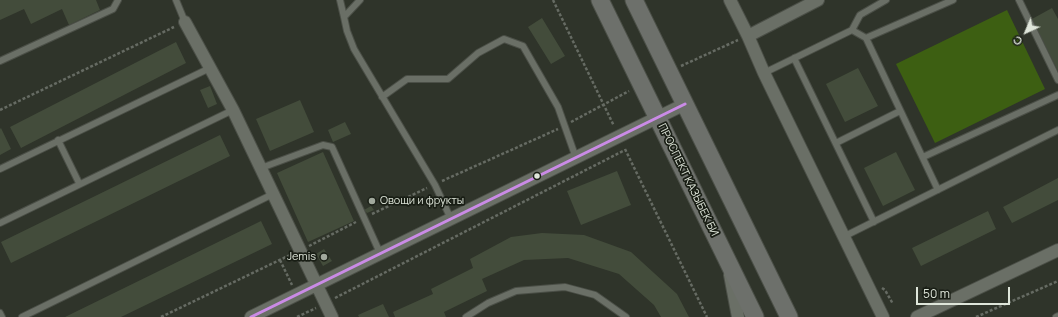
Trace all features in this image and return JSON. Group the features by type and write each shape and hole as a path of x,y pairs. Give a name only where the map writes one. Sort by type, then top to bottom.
{"street":[{"name":"ПРОСПЕКТ КАЗЫБЕК БИ","path":"600,0 755,317"},
{"path":"634,0 789,317"},
{"path":"730,0 883,317"},
{"path":"748,36 818,0"},
{"path":"186,22 233,110 332,317"},
{"path":"251,317 685,104"},
{"path":"917,317 1058,250"},
{"path":"726,258 738,317"}],"lane":[{"path":"0,61 113,9 118,0"},
{"path":"176,0 186,22"},
{"path":"340,0 347,31 354,49 434,185 451,220"},
{"path":"344,17 360,0"},
{"path":"764,73 852,30 860,15 886,0"},
{"path":"866,38 953,0"},
{"path":"1020,0 1058,80"},
{"path":"852,30 866,38 938,190"},
{"path":"382,97 407,79 448,79 478,53 504,39 523,46 558,107 576,158"},
{"path":"794,58 874,222"},
{"path":"0,169 210,68"},
{"path":"923,157 1058,95"},
{"path":"0,223 79,183 233,110"},
{"path":"836,143 900,111"},
{"path":"844,237 1058,130"},
{"path":"58,140 79,183"},
{"path":"260,168 323,144 332,147 380,254"},
{"path":"22,317 273,194"},
{"path":"466,317 488,303 516,291 565,287 595,295 626,317"},
{"path":"0,313 2,317"}],"path":[{"path":"553,0 707,317"},
{"path":"0,110 186,22"},
{"path":"669,72 748,36"},
{"path":"161,317 364,218 565,126 641,85"},
{"path":"297,317 625,150"},
{"path":"280,260 292,286"},
{"path":"976,317 1058,281"}],"green space":[{"path":"1007,10 1045,89 935,143 896,64"}],"building":[{"path":"0,0 96,0 100,10 69,25 62,9 31,24 24,9 0,20"},
{"path":"1052,8 1058,19 1058,71 1032,19"},
{"path":"542,18 565,56 551,64 528,27"},
{"path":"176,42 186,63 21,148 10,127"},
{"path":"858,68 878,106 845,122 826,84"},
{"path":"210,86 217,104 208,108 200,90"},
{"path":"300,100 314,132 270,151 256,119"},
{"path":"345,122 351,134 333,142 328,130"},
{"path":"1,128 11,149 0,155 0,129"},
{"path":"220,135 230,156 11,263 1,242"},
{"path":"323,152 354,221 308,242 277,173"},
{"path":"896,152 915,190 883,206 864,168"},
{"path":"617,171 631,205 581,225 567,191"},
{"path":"1058,178 1058,200 1012,223 1003,207"},
{"path":"371,206 374,210 367,213 364,210"},
{"path":"988,211 996,229 921,266 912,248"},
{"path":"261,221 272,244 121,317 65,317"},
{"path":"542,233 584,235 631,252 677,294 689,317 661,317 654,305 619,274 568,258 524,260 482,279 487,291 444,312 446,317 395,317 393,312 433,294 431,289 473,268 470,259 511,237"},
{"name":"Jemis","path":"324,249 332,261 323,266 316,254"},
{"path":"383,304 389,317 359,317 358,315"}],"transit line":[{"path":"251,317 685,104"}],"place":[{"name":"Овощи и фрукты","path":"372,201"},
{"name":"Jemis","path":"324,257"}]}
